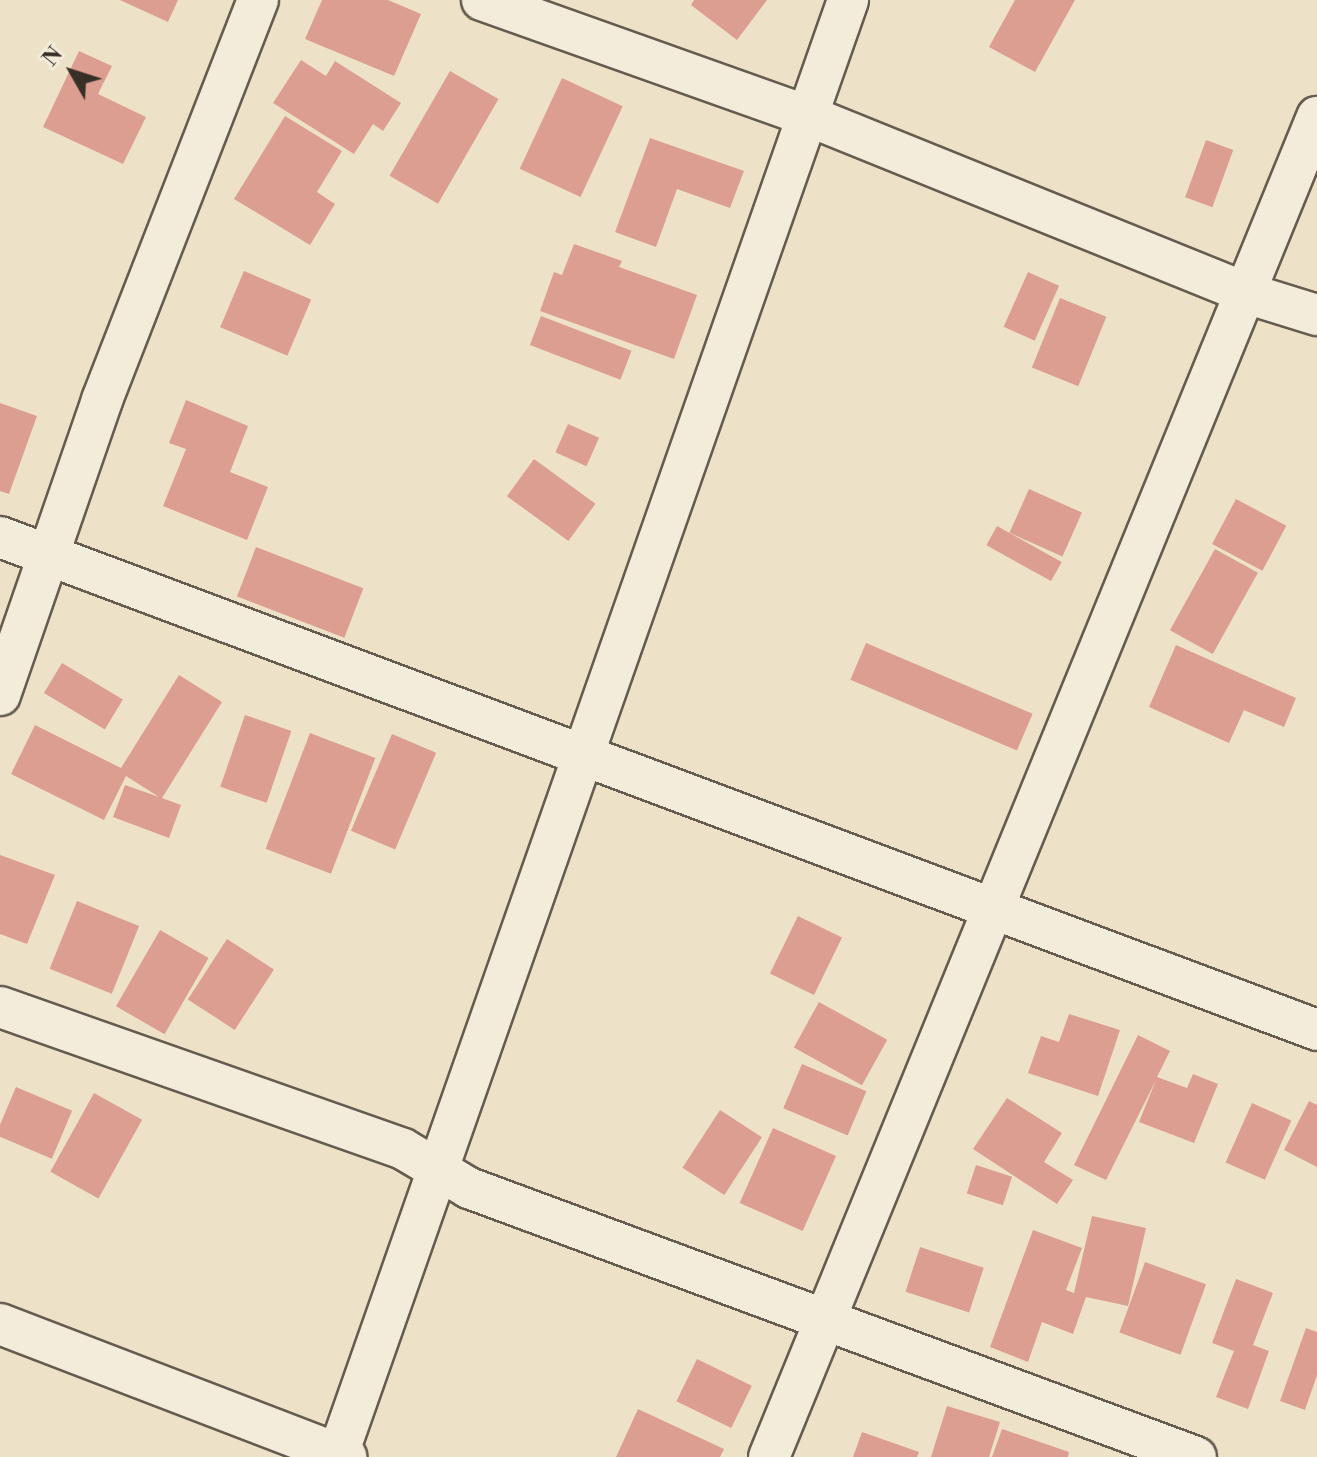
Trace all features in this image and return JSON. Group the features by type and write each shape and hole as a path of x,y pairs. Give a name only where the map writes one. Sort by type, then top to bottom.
{"street":[{"path":"0,695 102,400 258,0"},
{"path":"482,0 811,117 1246,293 1317,315"},
{"path":"0,1324 340,1456 438,1170 811,117 848,0"},
{"path":"769,1457 1317,117"},
{"path":"0,537 1317,1030"},
{"path":"0,1007 403,1149 469,1188 825,1323 1196,1457"}],"building":[{"path":"120,0 178,0 168,22"},
{"path":"322,0 388,0 421,14 394,76 305,39"},
{"path":"694,0 767,0 737,40 691,5"},
{"path":"1015,0 1075,0 1035,72 989,47"},
{"path":"79,51 112,66 98,94 146,117 123,164 43,127"},
{"path":"301,60 326,76 335,61 401,103 383,131 373,124 354,154 273,103"},
{"path":"450,71 498,99 438,204 390,176"},
{"path":"562,78 623,106 580,197 520,169"},
{"path":"285,116 342,151 317,192 335,204 310,245 234,199"},
{"path":"650,138 744,171 730,208 677,189 656,247 615,232"},
{"path":"1206,140 1233,150 1212,207 1185,197"},
{"path":"574,244 622,261 619,267 697,295 674,359 540,311 554,272 562,275"},
{"path":"244,271 311,300 287,356 220,327"},
{"path":"1028,272 1059,286 1035,341 1004,327"},
{"path":"1060,298 1106,317 1078,386 1032,368"},
{"path":"541,316 632,351 620,380 530,345"},
{"path":"186,400 248,426 230,472 268,487 247,540 163,506 186,449 169,443"},
{"path":"0,403 37,416 9,494 0,491"},
{"path":"568,424 599,438 586,466 555,452"},
{"path":"534,459 595,504 568,541 507,496"},
{"path":"1029,489 1082,513 1062,556 1009,533"},
{"path":"1236,499 1286,526 1262,571 1212,544"},
{"path":"997,526 1062,562 1051,581 986,545"},
{"path":"256,547 363,588 344,638 237,596"},
{"path":"1215,549 1258,573 1213,654 1170,630"},
{"path":"866,643 1033,714 1017,751 850,680"},
{"path":"1176,645 1296,698 1284,727 1244,710 1229,743 1149,707"},
{"path":"62,663 123,700 105,730 44,693"},
{"path":"179,675 222,702 162,798 181,805 169,838 113,817 125,785 159,797 126,776 104,820 11,774 35,725 121,768"},
{"path":"245,715 291,731 267,803 220,787"},
{"path":"310,733 375,758 331,874 266,849"},
{"path":"392,734 436,753 395,849 351,831"},
{"path":"0,855 55,875 27,944 0,934"},
{"path":"77,901 139,926 112,994 50,969"},
{"path":"798,916 842,937 814,995 770,974"},
{"path":"160,930 208,958 164,1034 116,1006"},
{"path":"227,939 274,969 235,1030 188,999"},
{"path":"819,1002 887,1040 862,1085 794,1047"},
{"path":"1069,1014 1120,1030 1098,1096 1028,1073 1041,1036 1059,1042"},
{"path":"1138,1035 1170,1051 1157,1077 1187,1088 1193,1074 1218,1084 1194,1143 1139,1122 1156,1080 1106,1180 1074,1165"},
{"path":"802,1064 866,1091 848,1136 783,1108"},
{"path":"16,1087 72,1111 52,1159 0,1137 0,1125"},
{"path":"94,1093 142,1120 98,1198 50,1172"},
{"path":"1007,1098 1062,1133 1044,1162 1073,1180 1057,1204 973,1149"},
{"path":"1309,1101 1317,1105 1317,1167 1284,1150"},
{"path":"1252,1103 1291,1120 1265,1180 1226,1162"},
{"path":"720,1110 762,1137 724,1195 682,1168"},
{"path":"773,1128 836,1156 803,1231 740,1203"},
{"path":"976,1165 1012,1177 1003,1205 967,1194"},
{"path":"1092,1216 1146,1228 1128,1306 1086,1297 1073,1334 1042,1322 1028,1362 990,1347 1033,1230 1082,1248 1066,1290 1074,1293"},
{"path":"920,1247 984,1268 969,1312 905,1292"},
{"path":"1145,1262 1206,1284 1180,1355 1119,1332"},
{"path":"1236,1279 1273,1293 1253,1345 1269,1351 1248,1409 1216,1397 1234,1351 1212,1343"},
{"path":"1306,1328 1317,1332 1317,1375 1305,1410 1280,1401"},
{"path":"697,1359 752,1386 731,1428 676,1401"},
{"path":"947,1406 1000,1422 989,1457 931,1457"},
{"path":"638,1409 724,1449 720,1457 616,1457"},
{"path":"1002,1429 1069,1452 1068,1457 992,1457"},
{"path":"862,1432 919,1452 917,1457 853,1457"}]}
